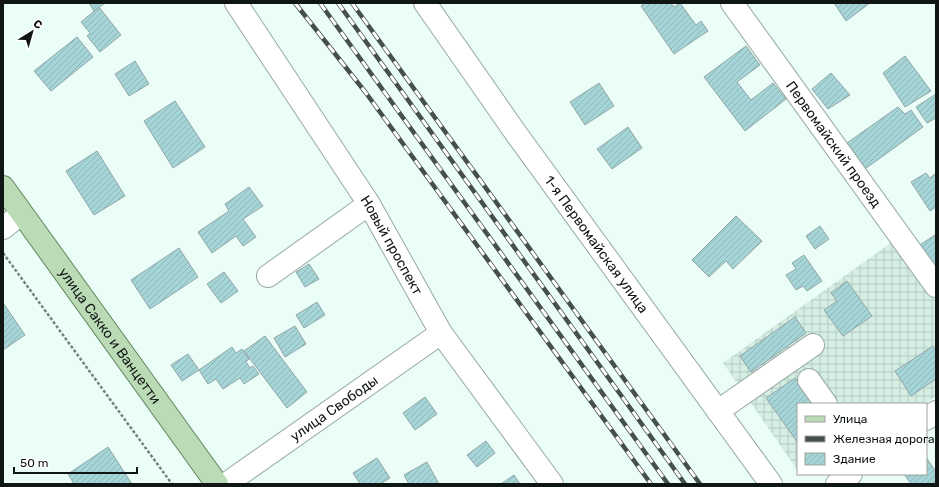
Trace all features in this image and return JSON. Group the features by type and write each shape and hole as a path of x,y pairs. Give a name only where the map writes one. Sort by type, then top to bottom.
{"main road":[{"name":"улица Сакко и Ванцетти","path":"3,187 217,484"}],"street":[{"name":"Новый проспект","path":"236,3 369,204 441,333 552,484"},
{"name":"1-я Первомайская улица","path":"425,3 515,132 770,484"},
{"name":"Первомайский проезд","path":"732,3 936,286"},
{"path":"268,276 369,204"},
{"path":"3,228 21,214"},
{"name":"улица Свободы","path":"226,484 441,333"},
{"path":"718,411 813,345"},
{"path":"809,380 825,403"},
{"path":"927,418 936,412"},
{"path":"837,484 850,475"}],"path":[{"path":"3,253 172,484"}],"shaded area":[{"path":"895,240 936,296 936,396 926,403 797,403 797,470 723,363"}],"building":[{"path":"89,3 105,3 94,11"},
{"path":"645,3 671,3 674,7 680,3 696,25 701,21 708,31 674,54 641,6"},
{"path":"834,3 870,3 846,21"},
{"path":"99,7 121,35 100,52 87,36 90,33 81,22"},
{"path":"77,37 93,57 51,91 34,71"},
{"path":"746,46 760,65 737,82 751,100 773,83 786,99 745,131 704,77"},
{"path":"905,56 931,91 905,107 883,73"},
{"path":"135,61 149,84 129,96 115,74"},
{"path":"831,73 850,95 828,109 812,89"},
{"path":"599,83 614,106 585,125 570,102"},
{"path":"936,94 936,118 927,123 916,107"},
{"path":"175,101 205,147 173,168 144,121"},
{"path":"898,107 905,114 911,110 923,127 865,169 847,143"},
{"path":"628,127 642,148 612,169 597,149"},
{"path":"97,151 125,196 94,215 66,171"},
{"path":"926,173 930,178 936,173 936,207 930,211 911,182"},
{"path":"249,187 263,206 243,219 256,237 243,246 236,236 212,253 198,232 229,211 225,204"},
{"path":"736,216 762,241 733,269 726,261 709,277 692,260"},
{"path":"820,226 829,239 815,249 806,236"},
{"path":"935,235 936,265 930,269 915,248"},
{"path":"179,248 198,277 150,309 131,280"},
{"path":"804,255 822,281 807,291 803,286 796,290 786,275 796,269 792,263"},
{"path":"309,264 319,279 305,287 296,272"},
{"path":"224,272 238,291 221,303 207,284"},
{"path":"847,281 872,316 843,336 824,310 837,301 831,293"},
{"path":"317,302 325,315 304,328 296,315"},
{"path":"4,304 25,335 3,350 3,305"},
{"path":"795,317 806,333 751,372 740,356"},
{"path":"295,326 306,344 285,357 274,338"},
{"path":"265,336 307,392 287,408 244,351"},
{"path":"933,346 936,351 936,379 911,396 895,371"},
{"path":"232,347 236,353 242,349 249,359 246,362 250,368 253,366 259,374 244,384 240,378 223,389 216,379 208,384 199,370"},
{"path":"188,354 199,370 182,381 171,365"},
{"path":"795,378 812,403 797,403 797,442 766,398"},
{"path":"425,397 437,414 415,430 403,413"},
{"path":"486,441 495,453 477,467 467,455"},
{"path":"108,447 132,484 74,484 68,474"},
{"path":"377,458 390,478 380,484 360,484 353,473"},
{"path":"927,458 936,472 936,484 911,484 905,475 927,475"},
{"path":"427,462 439,484 409,484 404,475"},
{"path":"514,475 520,484 501,484"}],"railway":[{"path":"295,3 366,93 651,484"},
{"path":"320,3 668,484"},
{"path":"338,3 685,484"},
{"path":"352,3 700,484"}]}
